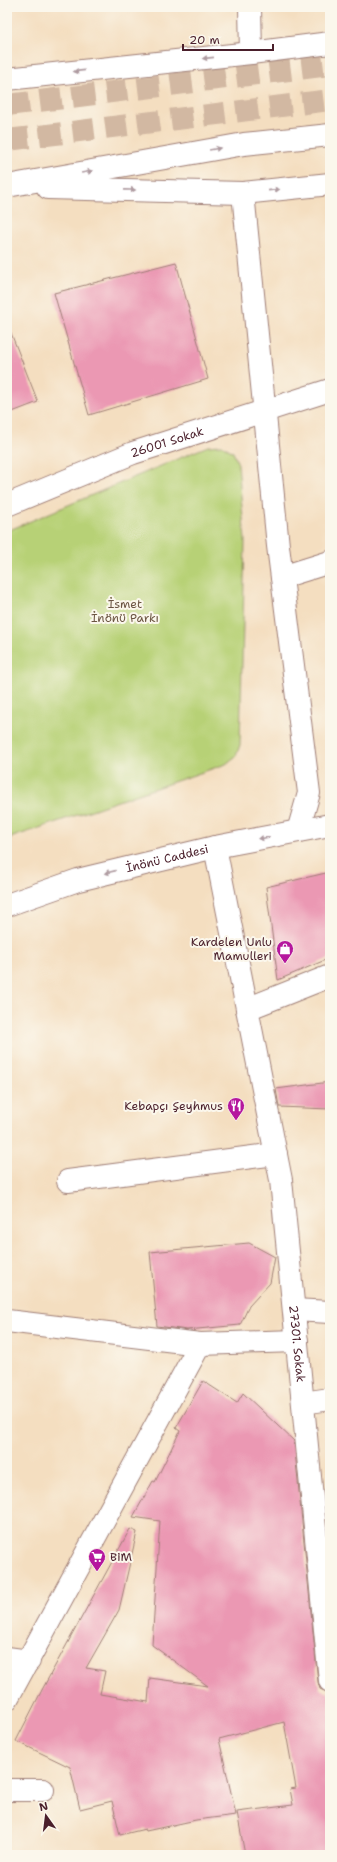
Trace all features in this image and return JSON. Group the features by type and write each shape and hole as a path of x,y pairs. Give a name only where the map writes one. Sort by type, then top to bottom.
{"main road":[{"path":"250,7 251,53"},
{"path":"7,79 330,43"},
{"path":"7,187 244,144 330,136"},
{"path":"7,187 243,193 330,184"},
{"path":"243,193 282,577 309,793 298,831"},
{"name":"26001 Sokak","path":"7,505 133,453 330,390"},
{"path":"282,577 330,562"},
{"name":"İnönü Caddesi","path":"7,904 78,880 215,847 330,825"},
{"name":"27301. Sokak","path":"215,847 281,1180 330,1681"},
{"path":"247,1009 330,976"},
{"path":"68,1181 276,1154"},
{"path":"294,1310 330,1312"},
{"path":"7,1321 200,1344 297,1341"},
{"path":"7,1699 200,1344"},
{"path":"303,1403 330,1399"},
{"path":"7,1658 29,1661"},
{"path":"7,1790 44,1790"}],"green space":[{"name":"İsmet İnönü Parkı","path":"222,445 233,452 238,464 245,540 240,745 236,756 226,764 7,839 7,531 208,446"}],"building":[{"path":"176,262 208,379 89,415 54,293"},
{"path":"7,328 9,328 38,402 7,414"},
{"path":"330,872 330,958 278,980 266,887"},
{"path":"330,1082 330,1109 279,1107 276,1089"},
{"path":"249,1243 275,1257 270,1283 249,1306 240,1325 187,1330 157,1326 150,1252"},
{"path":"203,1381 237,1403 243,1393 294,1441 318,1682 320,1689 329,1693 330,1697 330,1855 245,1855 237,1812 293,1805 290,1789 296,1788 284,1722 219,1739 236,1815 196,1820 120,1835 112,1801 80,1809 70,1767 16,1741 43,1688 130,1529 137,1532 119,1610 86,1668 105,1671 100,1694 148,1702 150,1678 208,1686 152,1645 160,1521 133,1517 153,1481 155,1482 180,1431 176,1428"}],"tunnel":[{"path":"7,105 330,65"},
{"path":"7,140 330,100"}],"place":[{"name":"Kardelen Unlu Mamulleri","path":"285,964"},
{"name":"Kebapçı Şeyhmus","path":"236,1121"},
{"name":"BiM","path":"97,1572"}]}
